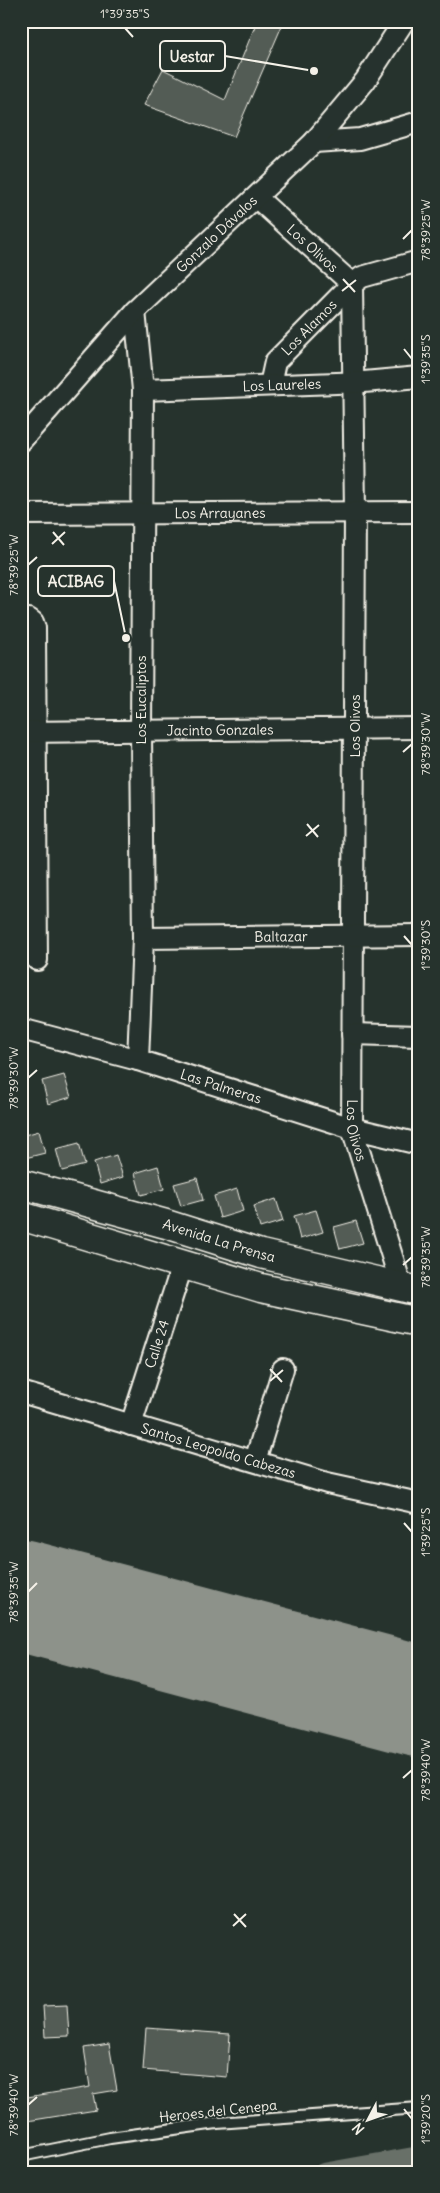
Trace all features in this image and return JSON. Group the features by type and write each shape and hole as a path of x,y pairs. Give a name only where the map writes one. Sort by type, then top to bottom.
{"main road":[{"name":"Avenida La Prensa","path":"21,1184 166,1224 261,1254 410,1290"},
{"path":"21,1216 262,1288 419,1322"}],"street":[{"name":"Gonzalo Dávalos","path":"21,440 135,311 257,198 314,142 365,81 404,21"},
{"path":"314,142 360,139 419,122"},
{"name":"Los Olivos","path":"257,198 352,284 355,512 352,1128 410,1290"},
{"name":"Los Alamos","path":"270,385 275,362 352,284 362,277 419,261"},
{"name":"Los Eucaliptos","path":"135,311 143,390 141,732 143,938 138,1060"},
{"name":"Los Laureles","path":"143,390 364,382 419,377"},
{"name":"Los Arrayanes","path":"21,514 419,512"},
{"path":"21,620 29,619 33,622 35,628 28,732 37,960"},
{"name":"Jacinto Gonzales","path":"28,732 419,728"},
{"name":"Baltazar","path":"143,938 419,935"},
{"name":"Las Palmeras","path":"21,1029 138,1060 352,1128 419,1144"},
{"path":"352,1034 419,1036"},
{"name":"Calle 24","path":"131,1426 183,1263"},
{"path":"255,1461 283,1369"},
{"name":"Santos Leopoldo Cabezas","path":"21,1392 327,1483 419,1502"}],"lane":[{"name":"Heroes del Cenepa","path":"21,2156 110,2138 217,2122 419,2108"}],"building":[{"path":"257,21 284,21 234,137 144,105 163,69 225,100"},
{"path":"64,1075 71,1097 48,1104 42,1081"},
{"path":"39,1131 45,1153 21,1159 21,1136"},
{"path":"79,1143 85,1165 62,1171 56,1149"},
{"path":"116,1155 123,1177 100,1184 94,1162"},
{"path":"158,1166 164,1189 141,1195 135,1173"},
{"path":"197,1178 203,1200 181,1206 174,1184"},
{"path":"237,1189 243,1211 220,1218 214,1196"},
{"path":"276,1199 283,1221 260,1228 254,1206"},
{"path":"316,1210 323,1232 300,1239 294,1216"},
{"path":"356,1221 363,1243 340,1249 334,1227"},
{"path":"67,2005 69,2036 45,2037 43,2006"},
{"path":"146,2028 230,2034 227,2077 143,2070"},
{"path":"109,2044 117,2090 93,2094 96,2110 21,2122 21,2098 90,2087 84,2048"}],"waterway":[{"path":"323,2172 419,2155"}],"runway":[{"path":"21,1595 419,1701"}],"place":[{"name":"Uestar","path":"314,71"},
{"name":"ACIBAG","path":"126,638"}]}
